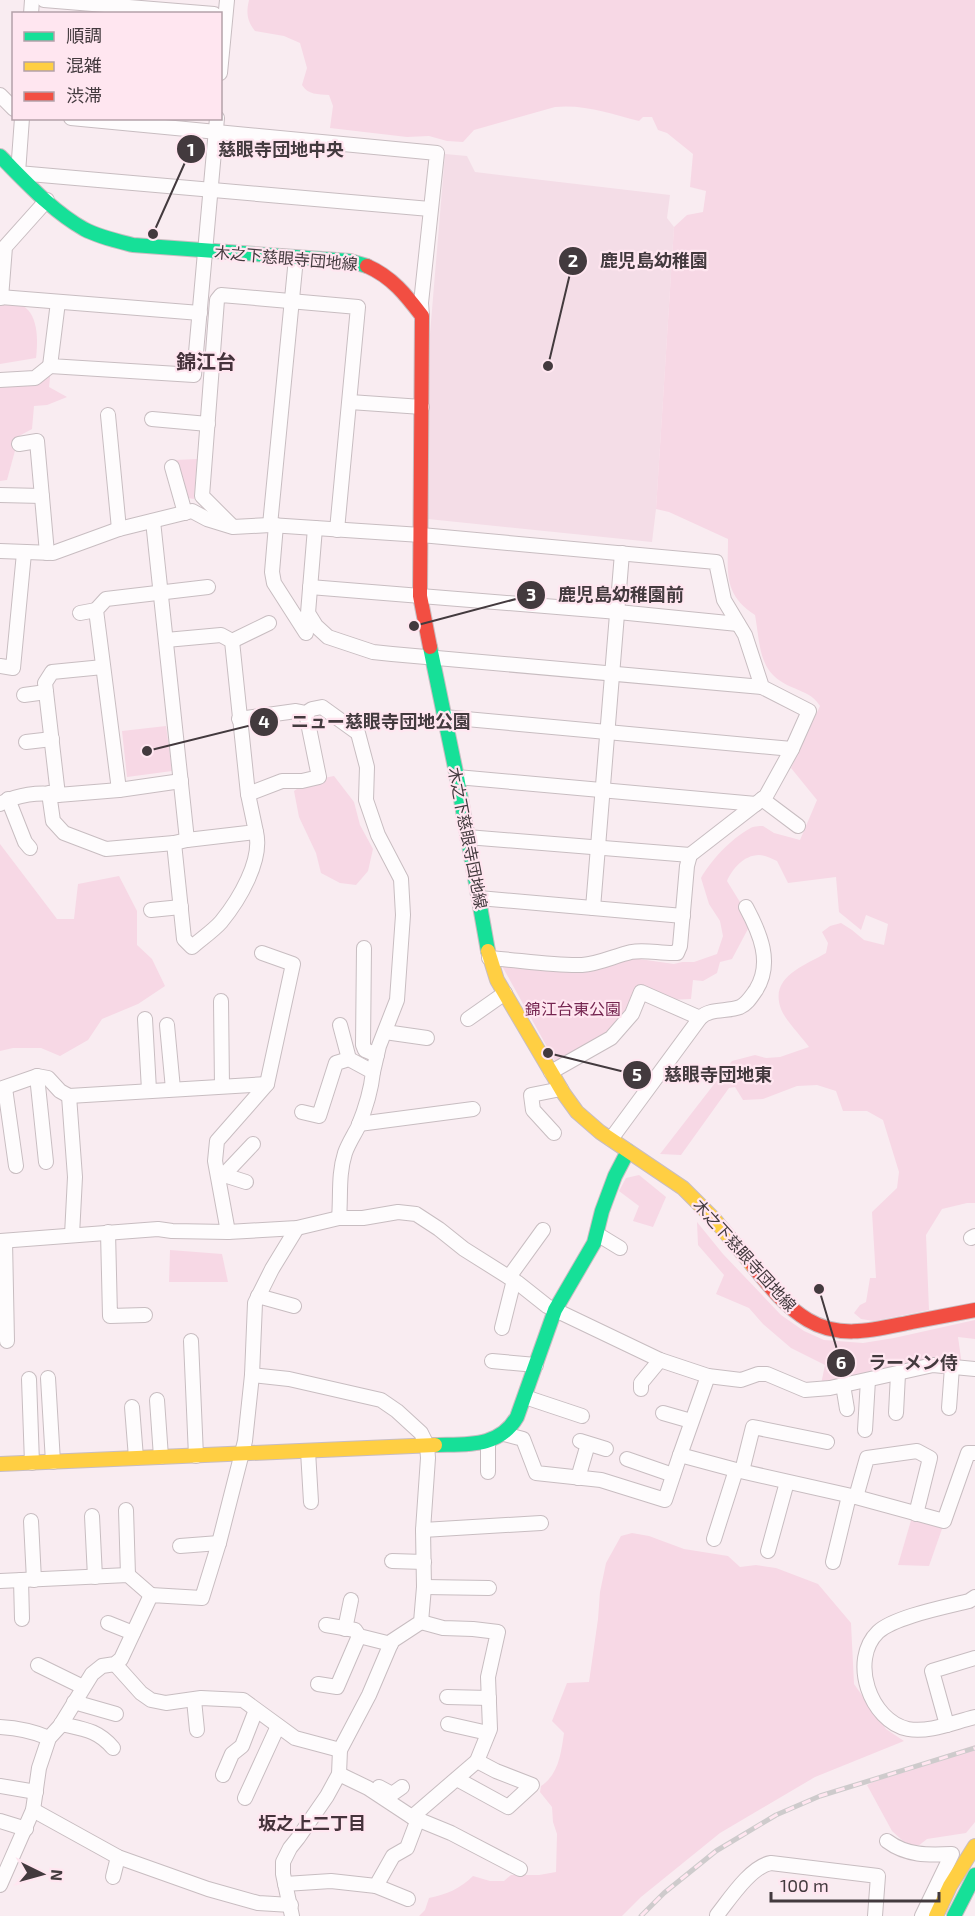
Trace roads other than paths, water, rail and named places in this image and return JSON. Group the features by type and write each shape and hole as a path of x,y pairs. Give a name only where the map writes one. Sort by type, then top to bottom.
{"street":[{"path":"44,0 195,12"},
{"path":"0,95 12,107"},
{"path":"22,120 18,172 430,209"},
{"path":"112,120 216,125 437,153 421,303 422,316"},
{"path":"0,380 35,378 50,366 194,375 216,125"},
{"name":"木之下慈眼寺団地線","path":"0,156 46,200 84,228 107,239 132,245 350,261 373,267 393,280 422,316 420,596 457,777 489,958 497,980 576,1112 586,1122 671,1179 693,1197 716,1220 772,1290 791,1309 822,1327 835,1331 854,1332 877,1330 975,1310"},
{"path":"46,200 2,245 1,291 58,302 200,313"},
{"path":"296,258 273,525 272,572 274,583 306,633"},
{"path":"233,527 202,496 217,300 221,295 358,307 337,530"},
{"path":"50,366 58,302"},
{"path":"350,402 422,407"},
{"path":"108,415 119,529"},
{"path":"152,419 208,424"},
{"path":"19,444 37,441 47,553"},
{"path":"172,467 185,513"},
{"path":"0,495 42,496"},
{"path":"0,551 53,554 119,529 192,511 207,519 233,527 273,525 421,535 716,562 724,600 745,636 762,687"},
{"path":"153,521 181,782 181,907 184,939 192,947 220,924 245,886 259,843 248,794 232,641 222,634 166,640"},
{"path":"315,528 308,613 316,626 328,638 373,651 432,658 762,687 809,711 792,749 766,796 690,855 680,946 676,953 632,952 605,962 582,965 489,958"},
{"path":"0,666 13,668 24,553"},
{"path":"593,908 622,553"},
{"path":"80,613 96,610 106,599 208,587"},
{"path":"310,587 738,624"},
{"path":"96,610 119,790"},
{"path":"232,641 269,623"},
{"path":"103,667 52,672 45,683 51,740 53,821 64,833 106,849 256,832"},
{"path":"24,695 46,692"},
{"path":"239,719 296,711 306,713 322,707 358,733 367,766 366,800 378,835 401,879 403,915 397,1000 377,1055 371,1088 359,1124 343,1161 339,1190 339,1218"},
{"path":"248,794 282,781 303,781 319,777 306,713"},
{"path":"444,717 792,749"},
{"path":"26,742 51,740"},
{"path":"457,777 759,802 798,826"},
{"path":"30,848 4,801 181,782"},
{"path":"467,837 690,855"},
{"path":"479,898 683,916"},
{"path":"151,910 181,907"},
{"path":"611,1139 700,1018 705,1013 740,1007 749,1000 762,981 764,952 756,927 746,907"},
{"path":"364,948 363,1046 365,1050 377,1055"},
{"path":"228,1232 221,1178 215,1161 217,1141 267,1084 292,964 262,952"},
{"path":"551,1072 611,1038 632,1014 640,992 700,1018"},
{"path":"468,1019 505,993"},
{"path":"221,1001 222,1086"},
{"path":"145,1019 149,1090"},
{"path":"167,1025 173,1089"},
{"path":"340,1025 349,1059"},
{"path":"385,1032 427,1038"},
{"path":"302,1112 319,1116 336,1063 349,1059 374,1072"},
{"path":"16,1166 2,1088 37,1076 48,1078 60,1091 69,1096 267,1084"},
{"path":"37,1076 49,1138 46,1162"},
{"path":"554,1133 533,1110 531,1095 561,1089"},
{"path":"69,1096 75,1176 72,1235"},
{"path":"359,1124 473,1109"},
{"path":"221,1178 253,1144"},
{"path":"0,1464 427,1445 488,1441 504,1434 517,1417 555,1310 597,1234 602,1211 615,1176 628,1151"},
{"path":"221,1178 246,1182"},
{"path":"7,1341 2,1241 158,1229 228,1232 297,1228 339,1218 363,1218 398,1212 416,1214 464,1249 512,1278 547,1306 660,1360 708,1376 741,1380 758,1374 767,1374 805,1390 843,1385 933,1365 975,1369"},
{"path":"0,1581 128,1575 151,1594 202,1598 242,1454 252,1375 255,1303 297,1228"},
{"path":"502,1328 512,1278 543,1230"},
{"path":"108,1232 110,1316 145,1315"},
{"path":"597,1234 620,1248"},
{"path":"258,1296 294,1306"},
{"path":"191,1341 198,1378 196,1456"},
{"path":"641,1389 641,1383 660,1360"},
{"path":"492,1361 536,1365"},
{"path":"949,1408 952,1367"},
{"path":"896,1413 898,1374"},
{"path":"252,1375 289,1379 381,1400 421,1433 427,1445 428,1458 423,1530 424,1587 421,1622"},
{"path":"662,1514 664,1500 708,1376"},
{"path":"48,1378 53,1462"},
{"path":"29,1379 32,1463"},
{"path":"865,1430 868,1380"},
{"path":"843,1385 847,1409"},
{"path":"525,1398 582,1416"},
{"path":"157,1400 161,1457"},
{"path":"132,1407 136,1458"},
{"path":"663,1413 691,1421"},
{"path":"714,1539 753,1427 821,1438"},
{"path":"504,1434 523,1439 536,1473 601,1480 664,1500"},
{"path":"488,1441 488,1472"},
{"path":"579,1478 584,1442 606,1449"},
{"path":"308,1451 311,1502"},
{"path":"838,1555 853,1497 867,1458 917,1451 930,1458 916,1514"},
{"path":"680,1455 944,1521 968,1453 975,1453"},
{"path":"627,1459 673,1475"},
{"path":"767,1543 787,1482"},
{"path":"126,1510 128,1575"},
{"path":"92,1516 95,1577"},
{"path":"22,1619 31,1521"},
{"path":"423,1530 541,1523"},
{"path":"180,1546 219,1543"},
{"path":"392,1561 424,1562"},
{"path":"424,1587 489,1588"},
{"path":"0,1885 33,1810 39,1768 49,1738 61,1724 92,1674 102,1666 116,1664 121,1659 151,1594"},
{"path":"975,1597 969,1601 893,1622 877,1633 868,1648 864,1672 875,1705 893,1724 922,1730 975,1717"},
{"path":"345,1629 351,1600"},
{"path":"33,1810 118,1857 208,1890 291,1910 283,1862 339,1774 340,1750 369,1695 392,1641 421,1622 443,1628 498,1632 488,1677 490,1729 477,1761 415,1818 407,1848 393,1856 376,1886"},
{"path":"108,1623 133,1633"},
{"path":"326,1625 355,1630 359,1636 391,1644"},
{"path":"318,1684 337,1687 359,1636"},
{"path":"947,1725 932,1671 975,1658"},
{"path":"116,1664 141,1694 151,1700 166,1703 201,1698 243,1701 295,1738 340,1750"},
{"path":"38,1665 83,1687"},
{"path":"447,1697 489,1698"},
{"path":"194,1700 196,1730"},
{"path":"74,1702 116,1714"},
{"path":"223,1775 232,1754 242,1746 256,1710"},
{"path":"61,1724 93,1731 105,1738 113,1748"},
{"path":"448,1724 488,1733"},
{"path":"245,1798 278,1726"},
{"path":"0,1727 15,1728 49,1738"},
{"path":"458,1779 508,1807 532,1785 477,1761"},
{"path":"339,1774 364,1785 415,1818 520,1869"},
{"path":"364,1785 371,1782 392,1794 402,1787"},
{"path":"0,1786 36,1792"},
{"path":"0,1821 26,1829"},
{"path":"887,1841 897,1848 916,1854 952,1854 922,1916"},
{"path":"936,1916 950,1886 975,1846"},
{"path":"113,1877 118,1857"},
{"path":"718,1916 755,1871 771,1863 878,1876 875,1916"},
{"path":"954,1916 975,1875"},
{"path":"285,1884 331,1881 376,1886 408,1899"}],"railway":[{"path":"641,1916 664,1893 716,1851 776,1815 820,1796 975,1748"}],"place":[{"name":"慈眼寺団地中央","path":"153,234"},
{"name":"鹿児島幼稚園","path":"548,366"},
{"name":"鹿児島幼稚園前","path":"414,626"},
{"name":"ニュー慈眼寺団地公園","path":"147,751"},
{"name":"慈眼寺団地東","path":"548,1053"},
{"name":"ラーメン侍","path":"819,1289"}],"district":[{"name":"錦江台","path":"206,362"},
{"name":"坂之上二丁目","path":"312,1824"}],"park label":[{"name":"錦江台東公園","path":"573,1009"}]}
